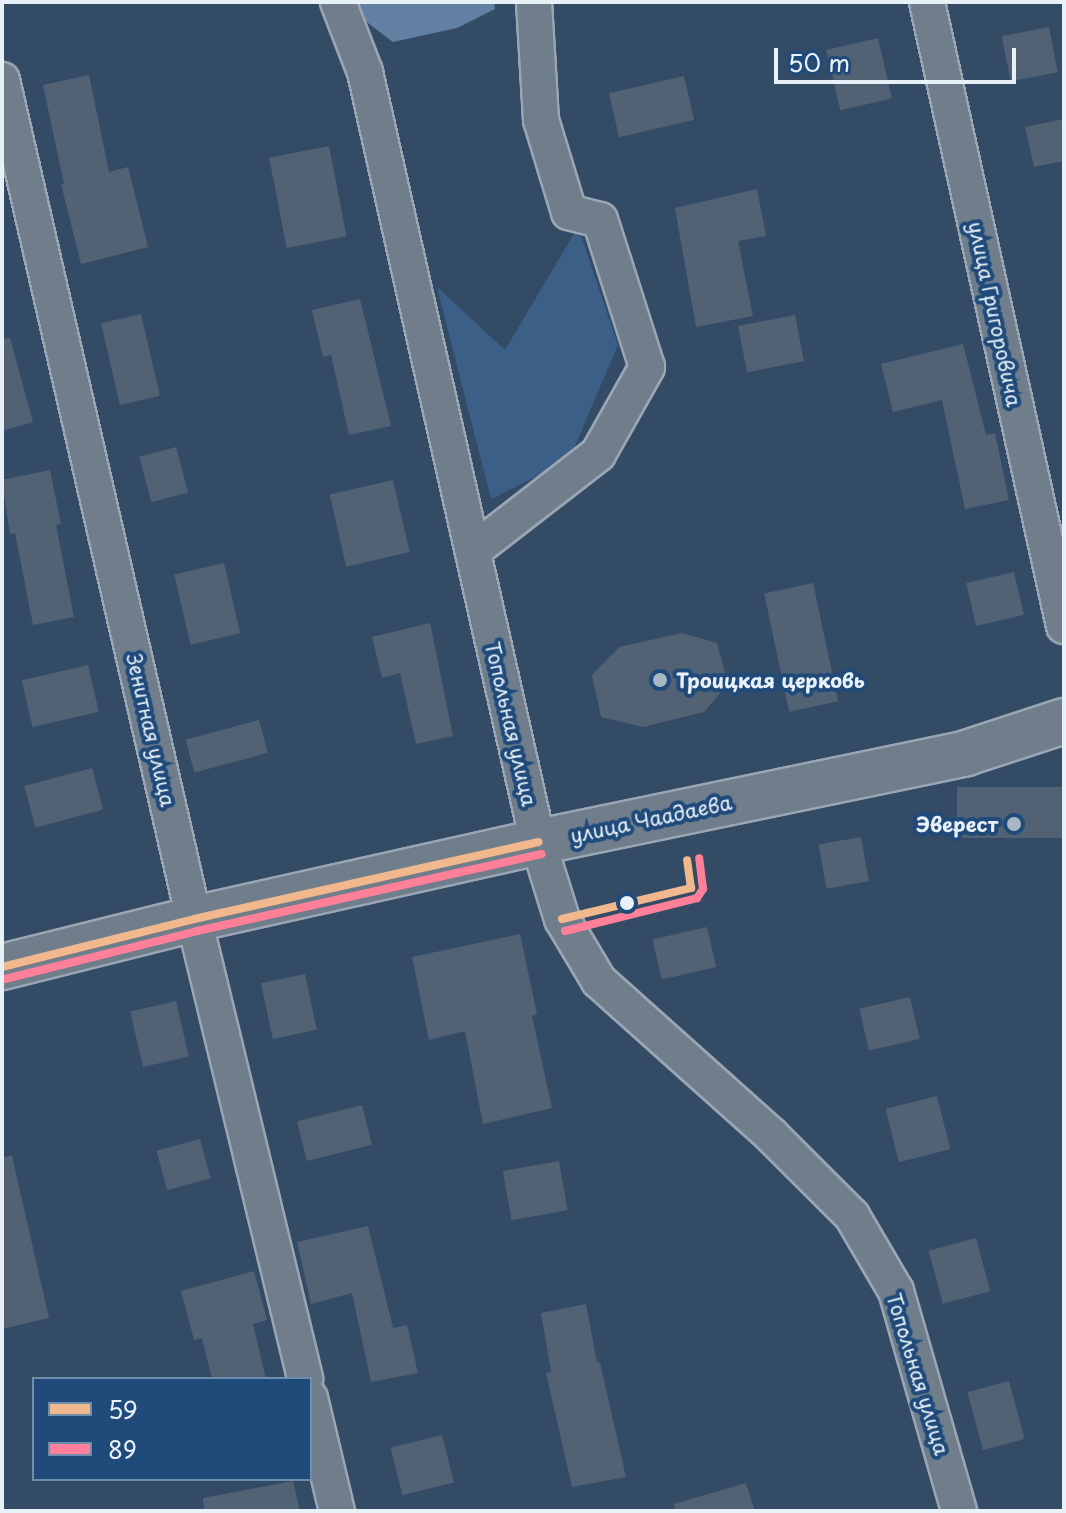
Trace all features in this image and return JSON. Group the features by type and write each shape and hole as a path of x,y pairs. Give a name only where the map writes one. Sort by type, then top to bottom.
{"street":[{"name":"Топольная улица","path":"338,2 365,72 538,842 562,919 599,981 771,1135 852,1216 896,1291 959,1511"},
{"path":"473,551 598,454 647,367 600,220 569,212 541,120 534,2"},
{"name":"улица Григоровича","path":"927,2 1064,626"},
{"name":"Зенитная улица","path":"2,80 194,919 305,1377"},
{"name":"улица Чаадаева","path":"2,967 194,919 538,842 966,753 1064,721"},
{"path":"312,1406 337,1511"}],"shaded area":[{"path":"357,2 494,2 495,9 457,28 393,42 360,17"},
{"path":"578,227 618,345 569,460 491,499 437,287 505,350"}],"building":[{"path":"1049,27 1058,72 1011,81 1002,36"},
{"path":"878,38 892,98 840,110 826,50"},
{"path":"89,75 109,172 128,167 148,247 81,264 61,184 64,184 43,85"},
{"path":"684,76 694,120 619,137 609,93"},
{"path":"1064,119 1064,161 1034,167 1025,127"},
{"path":"329,146 347,236 287,248 269,158"},
{"path":"757,189 766,236 738,241 753,316 696,327 675,208"},
{"path":"360,299 391,426 349,435 331,355 323,357 312,310"},
{"path":"141,314 160,396 120,405 101,323"},
{"path":"795,315 804,361 747,372 738,326"},
{"path":"10,338 33,422 2,431 2,339"},
{"path":"963,344 986,435 995,433 1009,500 965,509 942,400 893,412 881,364"},
{"path":"176,447 188,492 151,502 139,457"},
{"path":"50,470 61,524 56,525 74,617 33,625 15,533 10,534 2,480"},
{"path":"393,480 410,552 346,567 330,495"},
{"path":"224,563 240,633 191,645 174,574"},
{"path":"1014,572 1024,615 976,626 966,583"},
{"path":"813,583 838,701 789,712 764,593"},
{"path":"430,623 453,736 416,744 400,673 382,678 372,637"},
{"name":"Троицкая церковь","path":"682,633 717,643 728,684 704,712 643,727 601,717 592,675 619,647"},
{"path":"88,665 99,712 33,727 22,680"},
{"path":"259,720 268,753 194,773 186,740"},
{"path":"92,768 103,810 36,828 24,786"},
{"name":"Эверест","path":"957,787 1064,787 1064,838 957,838"},
{"path":"861,837 869,881 826,889 819,844"},
{"path":"707,927 716,967 662,980 652,940"},
{"path":"520,934 537,1014 532,1016 552,1108 483,1124 465,1031 429,1040 412,957"},
{"path":"305,974 317,1030 273,1039 261,983"},
{"path":"910,997 920,1039 869,1051 859,1009"},
{"path":"176,1001 189,1057 143,1067 130,1012"},
{"path":"937,1096 950,1149 899,1162 886,1109"},
{"path":"362,1105 372,1145 307,1161 297,1121"},
{"path":"200,1139 211,1179 167,1190 157,1151"},
{"path":"12,1156 49,1318 2,1329 2,1157"},
{"path":"559,1161 568,1210 512,1220 503,1171"},
{"path":"368,1226 393,1328 407,1325 418,1373 371,1382 352,1293 311,1304 297,1242"},
{"path":"976,1238 990,1291 943,1304 929,1251"},
{"path":"254,1271 267,1320 253,1324 266,1377 212,1377 202,1338 194,1340 181,1291"},
{"path":"586,1304 597,1363 600,1363 626,1477 572,1487 546,1373 551,1372 541,1313"},
{"path":"1009,1381 1025,1439 983,1450 967,1392"},
{"path":"442,1435 454,1483 402,1495 391,1448"},
{"path":"293,1481 300,1511 204,1511 203,1498"},
{"path":"746,1483 755,1511 675,1511 674,1504"}],"transit line":[{"name":"59","path":"2,967 194,919 538,842"},
{"name":"89","path":"5,979 197,931 541,854"},
{"name":"89","path":"565,931 697,898 703,889 699,858"},
{"name":"59","path":"562,919 691,888 687,860"}],"place":[{"name":"Троицкая церковь","path":"660,680"},
{"name":"Эверест","path":"1014,824"}]}
